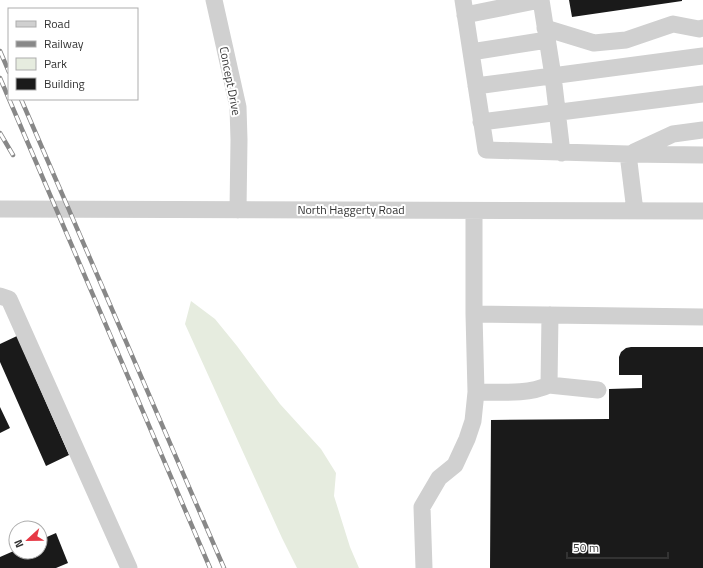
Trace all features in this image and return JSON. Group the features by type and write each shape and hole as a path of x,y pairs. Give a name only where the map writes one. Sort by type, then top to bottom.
{"street":[{"name":"Concept Drive","path":"214,0 238,107 238,210"},
{"path":"562,152 553,76 540,0 464,7 486,150 628,154 703,155"},
{"path":"470,52 546,34 594,43 626,40 673,24 699,29 703,28"},
{"path":"476,86 703,56"},
{"path":"481,122 703,94"},
{"path":"628,154 673,134 703,130"},
{"path":"628,154 635,211"},
{"name":"North Haggerty Road","path":"0,209 703,211"},
{"path":"424,568 422,507 439,478 455,465 467,439 473,421 476,392 474,211"},
{"path":"0,296 9,299 129,568"},
{"path":"474,314 703,317"},
{"path":"549,385 550,315"},
{"path":"476,392 521,392 540,389 549,385 598,390"}],"green space":[{"path":"191,301 215,319 280,404 321,449 336,473 334,496 350,547 359,568 297,568 185,324"}],"building":[{"path":"569,0 682,0 682,1 572,17"},
{"path":"17,336 69,455 46,466 0,362 0,344"},
{"path":"703,347 703,568 490,568 491,420 609,419 609,389 642,388 642,375 619,375 619,357 621,352 626,348"},
{"path":"0,407 10,428 0,433"},
{"path":"56,533 68,563 56,568 0,568 0,557 8,554 8,560 48,560 48,536"}],"railway":[{"path":"0,51 8,70"},
{"path":"0,78 8,97"},
{"path":"9,100 210,568"},
{"path":"21,100 224,568"},
{"path":"0,133 13,155"}]}
